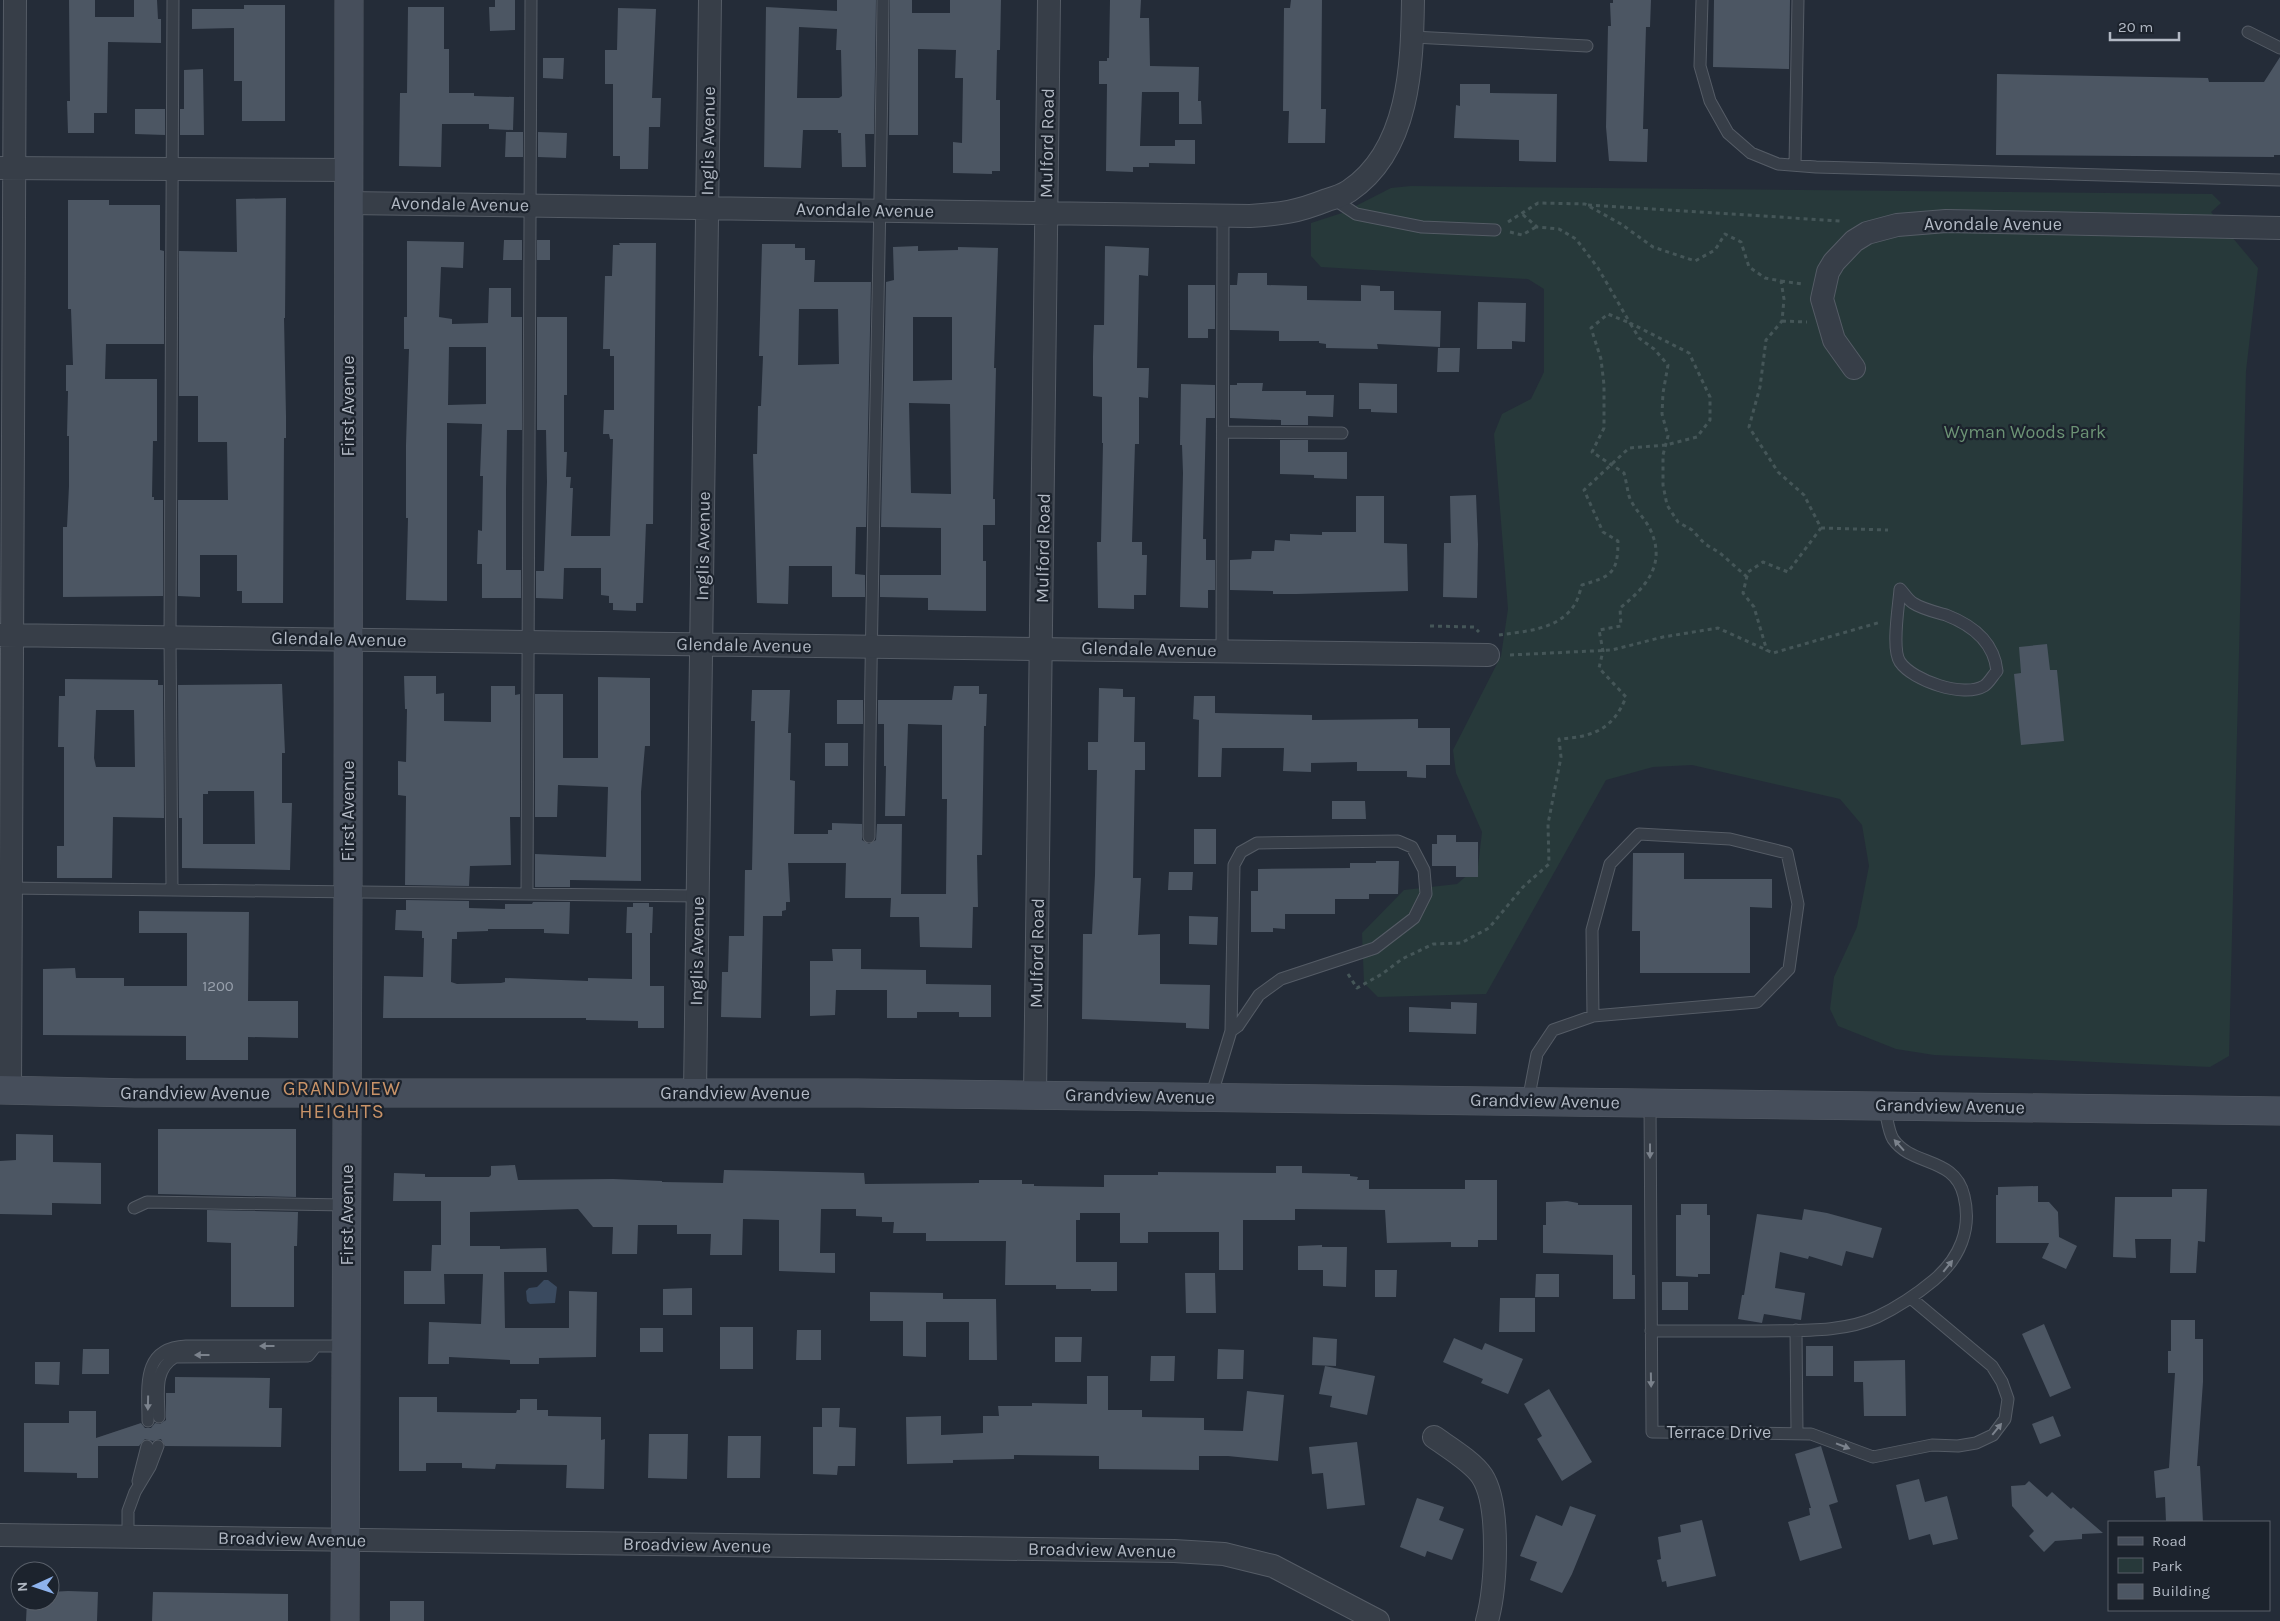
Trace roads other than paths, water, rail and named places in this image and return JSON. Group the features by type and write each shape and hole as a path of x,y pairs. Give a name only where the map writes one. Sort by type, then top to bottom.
{"main road":[{"name":"First Avenue","path":"345,1621 349,0"},
{"name":"Grandview Avenue","path":"5,1090 130,1093 696,1092 1035,1095 2280,1111"}],"street":[{"path":"5,1090 8,168 15,0"},
{"name":"Inglis Avenue","path":"696,1092 710,0"},
{"name":"Mulford Road","path":"1035,1095 1049,0"},
{"name":"Avondale Avenue","path":"348,203 1223,216 1289,213 1304,210 1348,192 1370,172 1389,144 1403,111 1410,78 1413,0"},
{"path":"8,168 349,170"},
{"name":"Avondale Avenue","path":"1854,368 1834,340 1822,299 1828,272 1834,262 1854,241 1867,234 1896,224 1946,221 2280,228"},
{"name":"Glendale Avenue","path":"6,635 1222,650 1493,649"},
{"path":"1434,1437 1482,1476 1491,1500 1495,1565 1493,1600 1487,1621"},
{"name":"Broadview Avenue","path":"0,1535 1174,1551 1224,1554 1273,1566 1378,1621"}],"lane":[{"path":"172,890 170,636 173,0"},
{"path":"527,894 531,0"},
{"path":"869,837 870,646 883,0"},
{"path":"1702,0 1700,66 1710,101 1728,133 1751,153 1778,164 2280,180"},
{"path":"1796,165 1798,0"},
{"path":"2248,32 2280,48"},
{"path":"1413,37 1587,46"},
{"path":"1332,198 1356,214 1422,227 1495,230"},
{"path":"1222,650 1223,216"},
{"path":"1223,432 1342,433"},
{"path":"1900,589 1912,603 1948,616 1972,628 1989,644 1996,657 1997,671 1985,685 1969,691 1943,687 1912,673 1899,661 1896,644 1898,617 1900,589"},
{"path":"1528,1101 1537,1054 1553,1030 1593,1016 1758,1002 1789,969 1798,904 1787,853 1730,839 1639,834 1610,864 1592,930 1593,1016"},
{"path":"1211,1097 1231,1031 1234,865 1241,852 1257,843 1398,840 1412,847 1424,870 1426,894 1414,918 1375,948 1281,979 1259,995 1238,1026 1231,1031"},
{"path":"5,888 698,896"},
{"name":"Terrace Drive","path":"1650,1103 1652,1432 1796,1432 1811,1434 1873,1457 1932,1445 1958,1446 1976,1443 1993,1435 2005,1419 2008,1399 2002,1382 1992,1366 1912,1298"},
{"path":"1651,1332 1825,1330 1876,1318 1912,1298 1947,1269 1960,1250 1966,1229 1964,1195 1954,1174 1933,1162 1902,1150 1892,1137 1884,1106"},
{"path":"134,1208 147,1202 347,1205"},
{"name":"Terrace Drive","path":"1796,1330 1796,1432"},
{"path":"153,1419 159,1375 163,1366 175,1357 308,1356 316,1346 346,1346"},
{"path":"128,1537 128,1511 153,1446"}],"water":[{"path":"544,1280 548,1280 557,1287 555,1303 530,1304 527,1301 526,1291 529,1288 537,1287"}],"district":[{"name":"GRANDVIEW HEIGHTS","path":"342,1100"}],"park label":[{"name":"Wyman Woods Park","path":"2025,432"}]}
